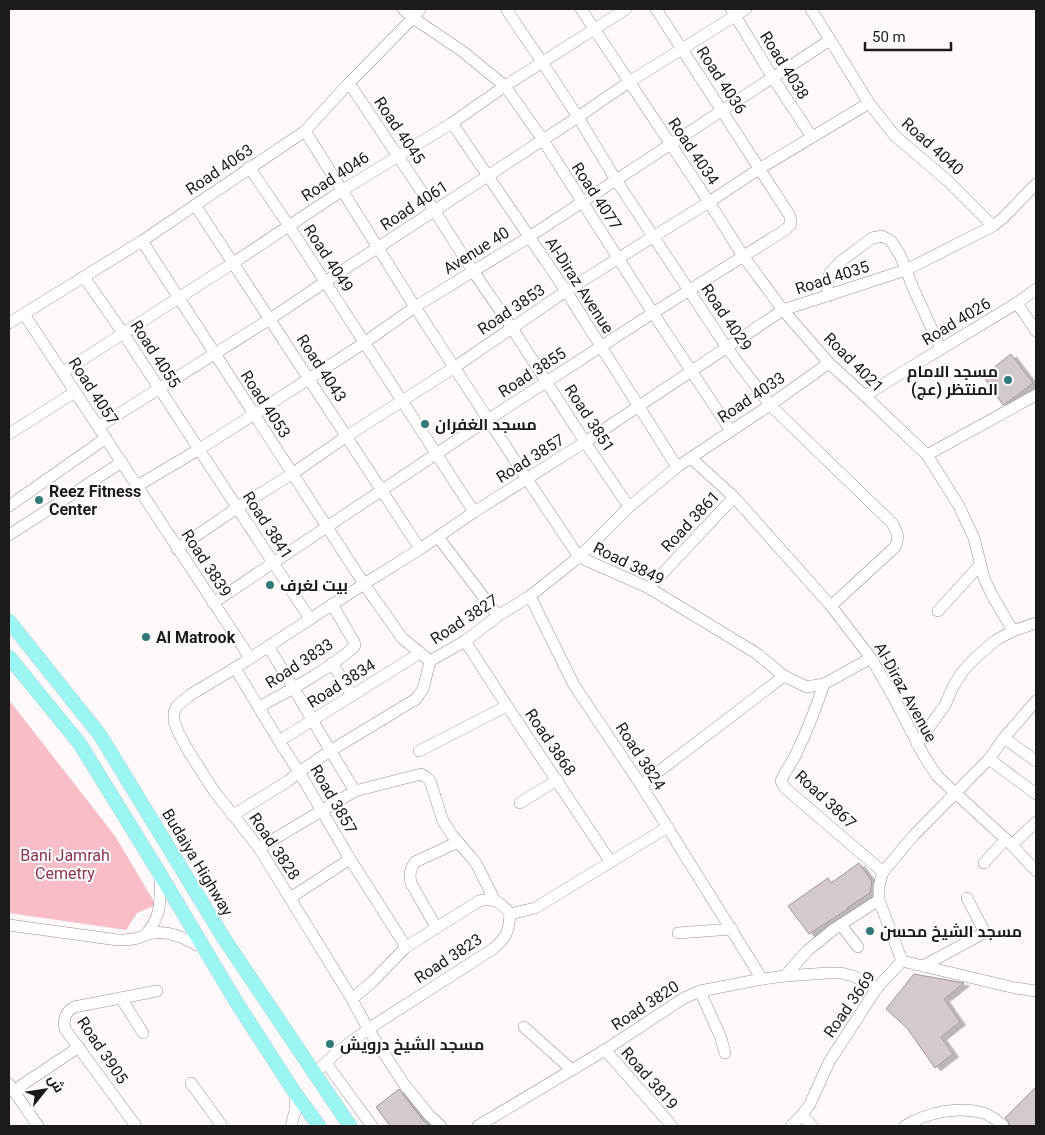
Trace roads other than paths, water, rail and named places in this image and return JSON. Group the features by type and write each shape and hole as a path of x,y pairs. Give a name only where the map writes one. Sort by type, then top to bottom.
{"main road":[{"name":"Budaiya Highway","path":"9,621 100,735 225,940 350,1126"},
{"path":"9,657 80,744 235,1000 295,1093 319,1126"}],"street":[{"name":"Road 4077","path":"403,9 417,13 505,86 543,140 731,431"},
{"name":"Road 4029","path":"506,9 727,348 770,405 896,529 898,542 895,547 831,606"},
{"name":"Road 4034","path":"580,9 743,256 783,310"},
{"name":"Road 4046","path":"62,372 343,190 452,123 505,86 626,9"},
{"name":"Road 4036","path":"656,9 723,110 759,169"},
{"name":"Road 4061","path":"98,427 270,319 682,49 733,12 746,9"},
{"name":"Road 4040","path":"811,9 869,103 895,136 948,181 993,226"},
{"name":"Road 4038","path":"733,12 812,137"},
{"name":"Road 4063","path":"9,324 142,241 305,131 417,13"},
{"name":"Avenue 40","path":"137,486 254,415 415,307 529,237 830,40"},
{"name":"Road 4045","path":"349,83 473,271"},
{"name":"Road 3853","path":"177,549 455,367 566,291 759,169 869,103"},
{"name":"Al-Diraz Avenue","path":"452,123 566,291 677,467"},
{"name":"Road 3849","path":"305,131 415,307 579,557 649,588 756,653 784,676 807,687 824,684 871,658"},
{"name":"Road 4049","path":"249,167 474,512"},
{"name":"Road 3855","path":"213,603 436,454 785,230 791,224 790,216 759,169"},
{"name":"Road 4035","path":"639,406 783,310 906,270 993,226 1036,184"},
{"name":"Road 4043","path":"195,205 420,549"},
{"path":"828,296 827,283 830,273 840,262 872,238 882,236 891,241 900,255 942,349"},
{"name":"Road 4053","path":"142,241 364,584 402,638 430,661"},
{"name":"Road 3851","path":"473,271 629,507"},
{"name":"Road 4055","path":"84,277 123,333 198,450"},
{"name":"Road 4026","path":"865,396 1017,303 1036,289"},
{"path":"1017,303 1036,331"},
{"name":"Road 4021","path":"783,310 829,363 927,455 959,506 974,538 984,578 1013,631"},
{"name":"Road 4057","path":"24,314 137,486"},
{"name":"Road 4033","path":"690,458 829,363"},
{"path":"9,434 75,392"},
{"path":"927,455 1036,395"},
{"name":"Road 3857","path":"174,712 183,699 235,668 639,406"},
{"path":"9,506 106,438"},
{"name":"Road 3841","path":"198,450 310,619"},
{"name":"Al-Diraz Avenue","path":"690,458 734,497 831,606 871,658 917,744 937,776 1009,842 1036,871"},
{"name":"Road 3827","path":"233,815 288,781 330,751 416,699 423,689 430,661 465,641 498,616 530,596 579,557 629,507 690,458"},
{"path":"9,535 122,462"},
{"name":"Road 3839","path":"137,486 250,658"},
{"name":"Road 3861","path":"649,588 734,497"},
{"path":"438,537 498,616"},
{"path":"938,610 980,565"},
{"name":"Road 3824","path":"530,596 574,685 641,785 762,979"},
{"name":"Road 3834","path":"332,604 355,645"},
{"path":"917,744 944,705 963,671 975,658 996,640 1013,631 1036,623"},
{"name":"Road 3868","path":"465,641 610,862"},
{"name":"Road 3833","path":"259,707 294,688 355,645"},
{"path":"268,646 355,791"},
{"name":"Road 3834","path":"279,741 420,653"},
{"path":"332,663 352,695"},
{"name":"Road 3857","path":"235,668 350,859 406,947"},
{"path":"641,785 784,676"},
{"name":"Road 3867","path":"824,684 799,748 781,781 784,788 884,872"},
{"path":"1036,702 1004,738 990,758 914,835 884,872 879,886 879,900 902,961 1015,988 1036,991"},
{"path":"419,751 507,706"},
{"name":"Road 3828","path":"174,712 174,721 178,732 214,791 259,848 352,999 368,1029 404,1084 429,1115 441,1126"},
{"path":"1004,738 1036,761"},
{"path":"990,758 1036,794"},
{"path":"259,848 355,791 421,774 430,781 444,821 477,865 495,901"},
{"path":"520,803 557,780"},
{"path":"984,863 1036,822"},
{"path":"352,999 372,982 406,947 479,901 487,898 495,901 505,906 510,914 535,908 668,828"},
{"path":"436,927 411,883 409,875 415,862 458,842"},
{"path":"290,898 350,859"},
{"path":"144,936 158,916 160,908 160,874"},
{"path":"924,966 982,934 984,929 967,898"},
{"path":"785,976 807,950 841,924 879,900"},
{"name":"Road 3823","path":"314,1074 342,1048 368,1029 493,949 508,932 510,914"},
{"path":"9,924 118,940 127,940 153,933 172,934 205,949"},
{"path":"841,924 858,947"},
{"path":"678,933 732,929"},
{"name":"Road 3669","path":"791,1126 810,1104 829,1062 877,988 902,961"},
{"name":"Road 3820","path":"478,1126 605,1050 684,998 700,991 718,986 785,976 842,974 853,976 877,988"},
{"name":"Road 3905","path":"136,1126 65,1029 64,1018 74,1007 156,991"},
{"path":"700,991 721,1038 725,1053"},
{"path":"121,998 143,1033"},
{"path":"524,1027 572,1070"},
{"path":"38,1126 11,1088 79,1047"},
{"name":"Road 3819","path":"605,1050 672,1126"},
{"path":"326,1063 372,1126"},
{"path":"191,1084 222,1126"},
{"path":"291,1126 295,1111 295,1093"},
{"path":"905,1126 925,1116 948,1111 984,1114 1003,1126"},
{"path":"802,1115 812,1126"}],"place":[{"name":"مسجد الامام المنتظر (عج)","path":"1008,380"},
{"name":"مسجد الغفران","path":"425,424"},
{"name":"Reez Fitness Center","path":"39,500"},
{"name":"بيت لغرف","path":"270,585"},
{"name":"Al Matrook","path":"146,637"},
{"name":"مسجد الشيخ محسن","path":"870,931"},
{"name":"مسجد الشيخ درويش","path":"330,1044"}],"park label":[{"name":"Bani Jamrah Cemetry","path":"65,864"}]}
